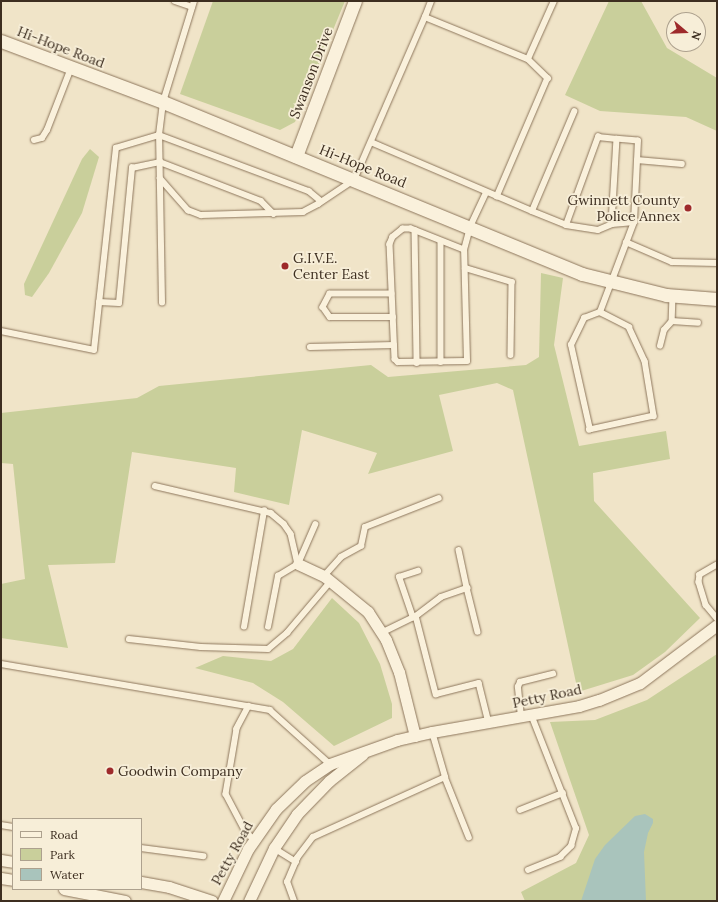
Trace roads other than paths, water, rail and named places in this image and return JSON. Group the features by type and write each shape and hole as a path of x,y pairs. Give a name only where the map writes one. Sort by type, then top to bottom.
{"street":[{"name":"Swanson Drive","path":"296,156 355,1"},
{"name":"Hi-Hope Road","path":"1,41 163,102 582,274 673,296 717,299"},
{"path":"298,564 328,578 368,612 381,633 399,672 415,736"},
{"name":"Petty Road","path":"223,901 254,840 276,809 305,781 330,764 415,736 432,732 579,706 640,683 717,625"},
{"name":"Petty Road","path":"249,901 274,848 311,798 365,753"},
{"path":"1,860 12,862"},
{"path":"1,878 12,880"},
{"path":"142,882 169,887 212,901"},
{"path":"75,890 98,892 125,901"}],"lane":[{"path":"162,303 159,134 163,102 193,4 175,1"},
{"path":"160,178 188,210 201,215 303,212 321,202 354,180 432,1"},
{"path":"528,59 554,1"},
{"path":"425,17 528,59 548,78 497,197"},
{"path":"34,140 42,138 47,130 70,68"},
{"path":"532,211 574,112"},
{"path":"1,331 94,350 116,148 159,134 309,191 321,202"},
{"path":"566,225 598,137 638,141 634,222 610,282 600,312"},
{"path":"612,224 617,139"},
{"path":"371,142 497,197 566,225 598,230 612,224 634,222"},
{"path":"637,160 682,164"},
{"path":"99,302 119,303 132,168 160,162 261,201 274,214"},
{"path":"464,250 415,230 403,229 393,237 390,244 394,359 398,362 417,363 466,361 464,250 470,227 486,192"},
{"path":"415,230 417,363"},
{"path":"441,241 441,362"},
{"path":"626,242 672,262 717,263"},
{"path":"465,268 512,282 511,355"},
{"path":"392,294 330,294 323,307 330,317 393,317"},
{"path":"660,346 664,330 672,321 673,296"},
{"path":"600,312 629,327 645,361 654,416 590,430 571,345 584,318 600,312"},
{"path":"672,321 698,323"},
{"path":"310,348 394,345"},
{"path":"155,486 271,513 284,524 291,534 298,564"},
{"path":"129,639 201,647 268,649 287,634 328,578 341,557 361,546 365,527 439,498"},
{"path":"244,626 264,511"},
{"path":"268,626 278,576 298,564 315,525"},
{"path":"459,550 478,632"},
{"path":"717,565 700,575 699,582 706,605 717,618"},
{"path":"418,571 399,577 415,617 436,694 479,683 489,722"},
{"path":"381,633 415,617 441,596 467,588"},
{"path":"1,664 270,710 330,764"},
{"path":"528,870 560,857 575,838 575,824 563,793 526,716 518,687 520,682 553,674"},
{"path":"249,706 237,729 226,794 245,830 254,840"},
{"path":"432,732 445,777 469,837"},
{"path":"294,901 287,882 296,862 313,838 445,777"},
{"path":"520,810 563,793"},
{"path":"1,825 12,827"},
{"path":"142,848 203,856"},
{"path":"274,848 296,862"}],"water":[{"path":"645,814 653,819 644,852 646,901 581,901 595,859 605,845 635,816"}],"place":[{"name":"Gwinnett County Police Annex","path":"688,208"},
{"name":"G.I.V.E. Center East","path":"285,266"},
{"name":"Goodwin Company","path":"110,771"}]}
